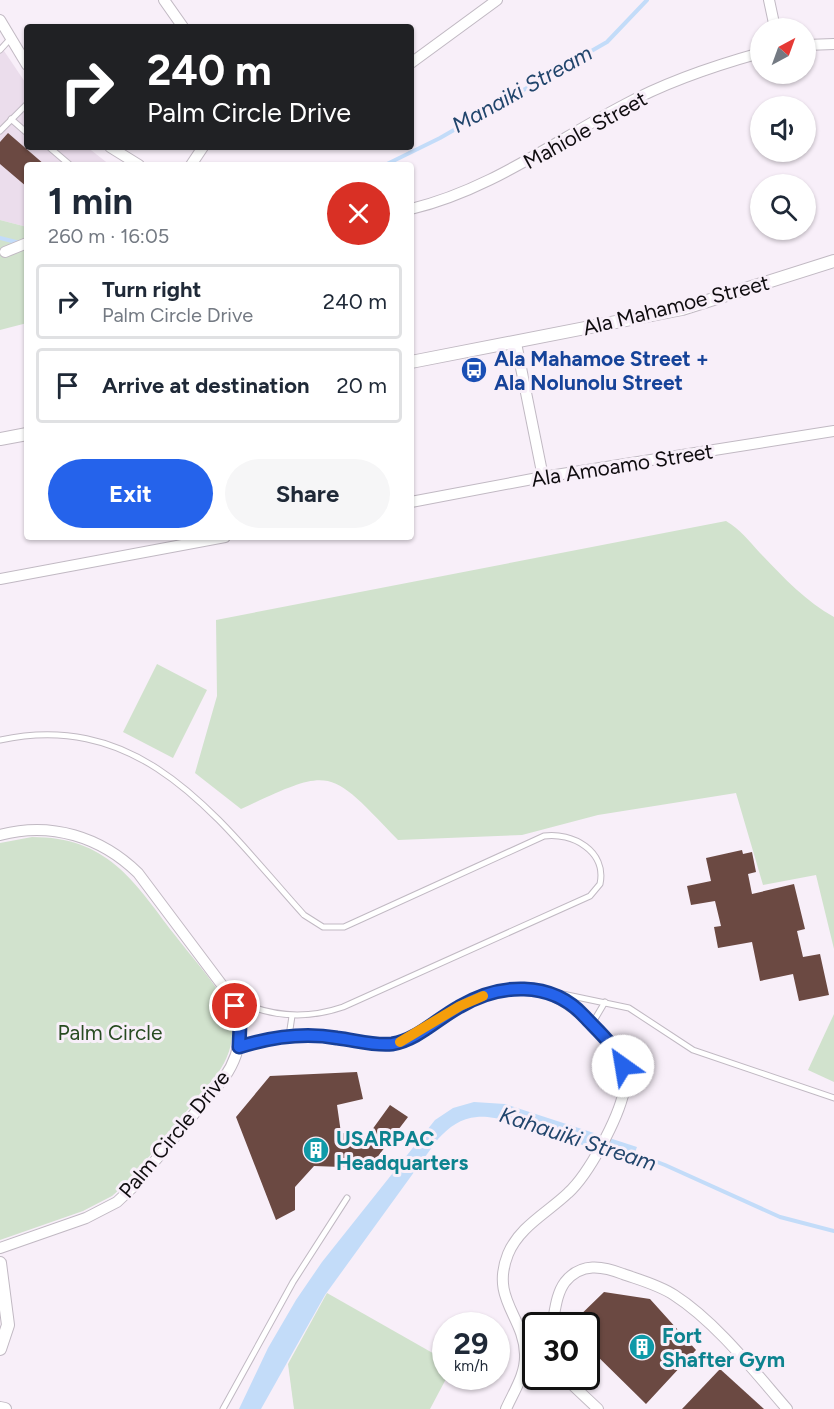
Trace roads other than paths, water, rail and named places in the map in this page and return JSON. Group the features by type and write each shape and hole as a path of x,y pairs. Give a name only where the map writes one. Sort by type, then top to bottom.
{"street":[{"path":"164,0 181,24"},
{"path":"769,0 773,18"},
{"path":"414,61 491,2"},
{"path":"0,20 24,60"},
{"path":"816,45 834,44"},
{"name":"Mahiole Street","path":"414,208 445,199 499,177 641,97 750,57"},
{"path":"115,150 134,162"},
{"path":"2,253 24,245"},
{"name":"Ala Mahamoe Street","path":"414,361 682,309 834,261"},
{"path":"516,343 543,477"},
{"name":"Ala Amoamo Street","path":"414,501 543,477 834,431"},
{"path":"0,439 24,435"},
{"path":"0,579 209,540"},
{"name":"Palm Circle Drive","path":"0,835 32,830 61,832 90,840 116,854 138,873 231,997 240,1025 239,1047 224,1078 126,1194 97,1214 0,1248"},
{"path":"239,1047 289,1036 322,1036 389,1044 410,1038 460,1006 489,994 518,989 545,991 570,1004 615,1049 625,1075 623,1094 597,1154 576,1185 524,1231 507,1257 503,1276 504,1295 523,1340 525,1356 523,1372 506,1409"},
{"path":"0,1263 9,1325 0,1348"},
{"path":"555,1312 561,1289 570,1277 592,1267 608,1268 664,1290 684,1302 745,1361 787,1409"},
{"path":"578,1390 598,1409"},
{"path":"0,1408 5,1409"}],"lane":[{"path":"0,50 10,39"},
{"path":"0,131 24,107"},
{"path":"11,119 24,130"},
{"path":"52,150 66,162"},
{"path":"0,740 46,736 83,739 119,749 152,764 197,797 304,915 323,927 344,927 544,836 561,835 577,840 596,860 601,878 597,889 590,896 343,1007 318,1014 292,1016 254,1008 231,997"},
{"path":"545,991 605,1002 633,1010 693,1050 834,1098"},
{"path":"592,1024 605,1002"},
{"path":"289,1036 292,1016"},
{"path":"223,1409 293,1282 347,1198"}],"water":[{"path":"474,1102 505,1104 637,1147 631,1163 553,1134 509,1121 477,1117 456,1124 438,1139 325,1295 261,1409 239,1409 268,1348 296,1300 322,1262 435,1120 453,1108"}],"waterway":[{"name":"Manaiki Stream","path":"391,162 440,138 607,42 647,0"},
{"name":"Manaiki Stream","path":"0,238 20,243"},
{"name":"Kahauiki Stream","path":"631,1152 780,1217 834,1231"}],"place":[{"name":"Ala Mahamoe Street + Ala Nolunolu Street","path":"474,370"},
{"name":"USARPAC Headquarters","path":"316,1150"},
{"name":"Fort Shafter Gym","path":"642,1347"}],"park label":[{"name":"Palm Circle","path":"110,1032"}]}
